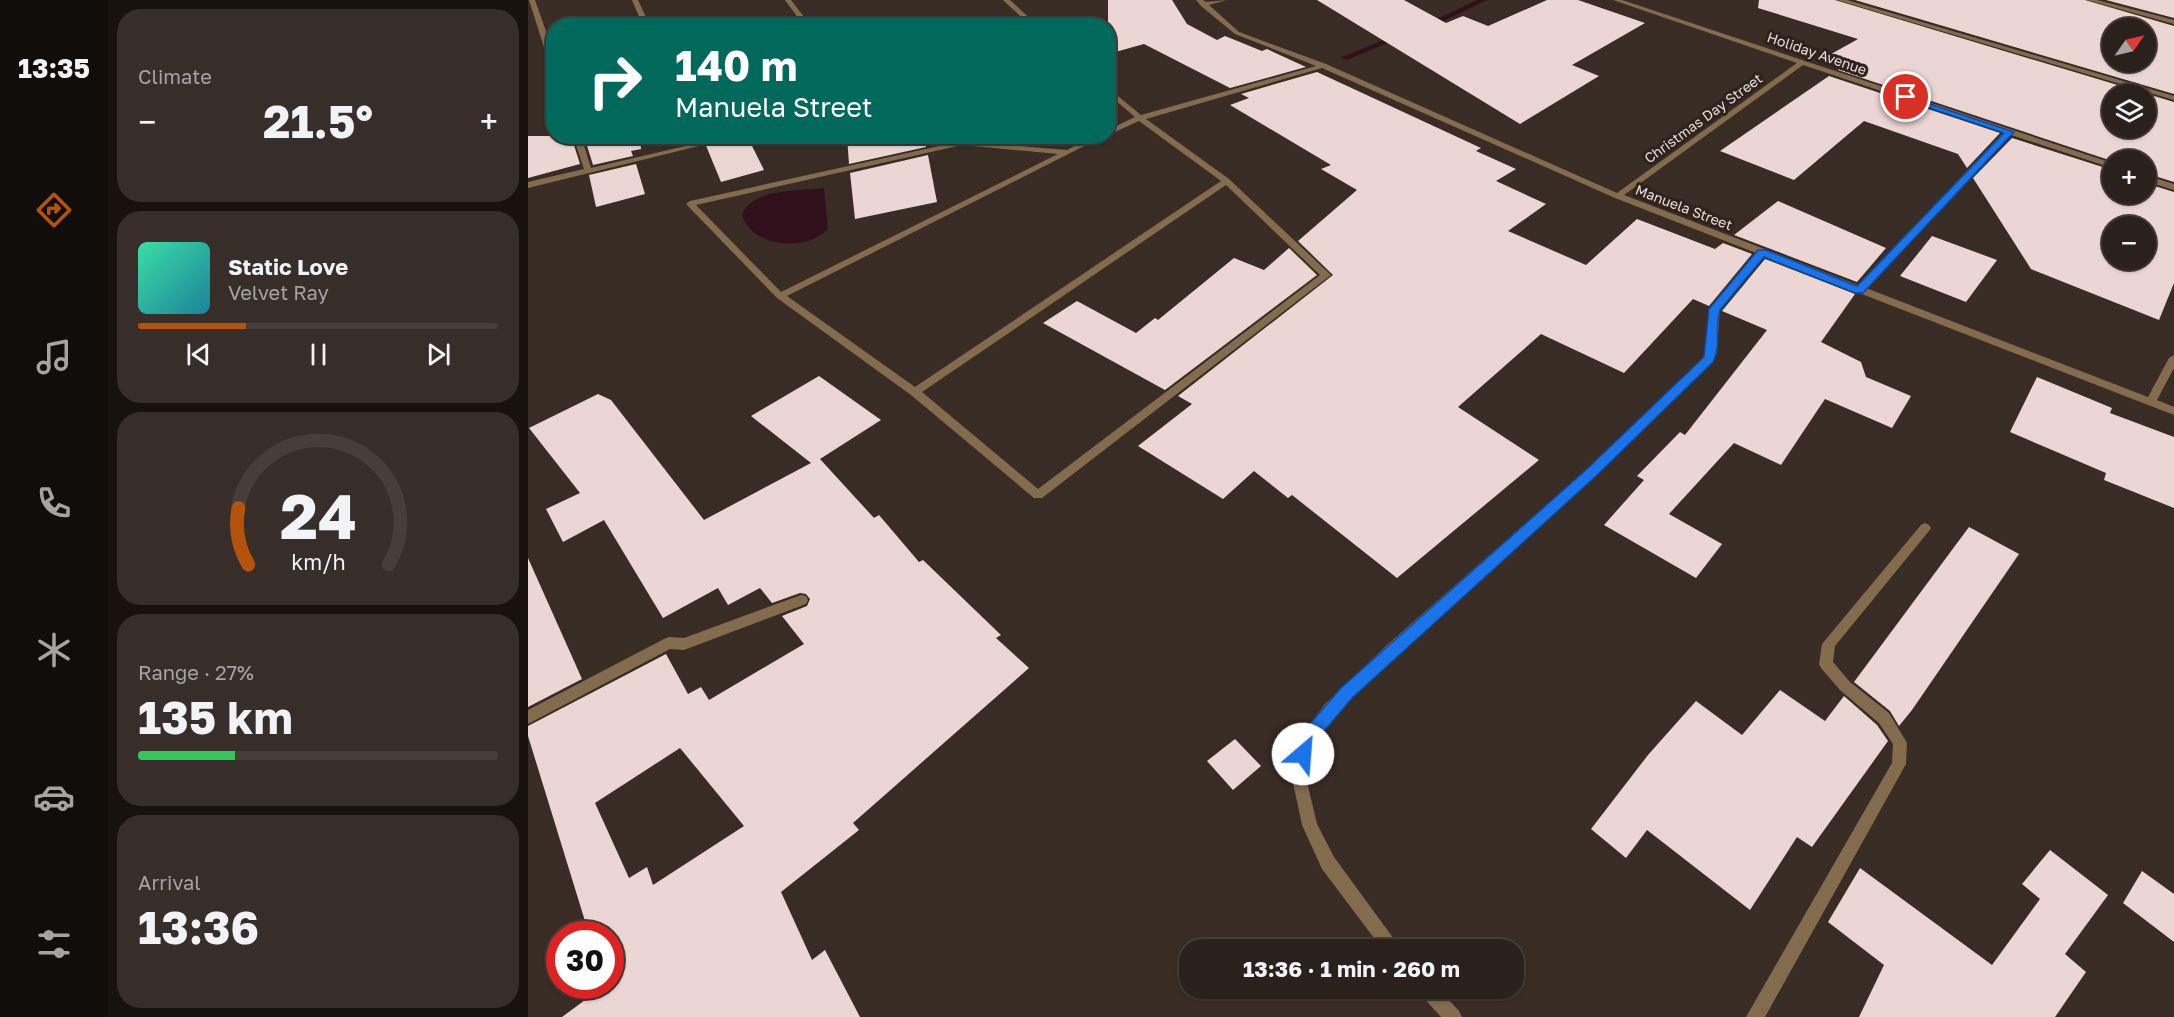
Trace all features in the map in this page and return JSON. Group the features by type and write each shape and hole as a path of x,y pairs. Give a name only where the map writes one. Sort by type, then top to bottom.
{"street":[{"path":"532,0 546,42"},
{"path":"635,0 643,18"},
{"path":"788,0 802,18"},
{"path":"1006,0 1026,18"},
{"path":"1201,3 1224,0"},
{"name":"Holiday Avenue","path":"1616,0 2102,163"},
{"path":"1840,0 2174,98"},
{"path":"2090,0 2174,22"},
{"name":"Manuela Street","path":"1201,3 1237,33 1323,66 1618,196 2174,411"},
{"name":"Christmas Day Street","path":"1618,196 1803,62"},
{"path":"1116,129 1140,118 1323,66"},
{"path":"958,144 690,204 780,296 915,392 1038,495 1326,275 1226,181 1140,118 1116,97"},
{"path":"1859,290 2009,132"},
{"path":"580,144 588,170"},
{"path":"528,185 699,144"},
{"path":"974,144 1067,152"},
{"path":"780,296 1084,144"},
{"path":"915,392 1226,181"},
{"path":"2156,181 2174,187"},
{"path":"1386,939 1328,862 1310,825 1299,778 1303,754 1313,732 1330,709 1391,650 1592,472 1709,359 1712,351 1712,316 1715,309 1762,252"},
{"path":"2151,402 2174,358"},
{"path":"1755,1017 1899,764 1900,743 1884,718 1845,686 1826,664 1829,644 1925,528"},
{"path":"528,717 669,643 684,644 801,600"},
{"path":"1436,999 1453,1017"}],"shaded area":[{"path":"824,188 828,229 807,241 780,243 768,240 748,226 742,215 747,206 766,195"}],"building":[{"path":"1108,0 1172,0 1187,24 1217,40 1225,36 1262,51 1267,49 1306,67 1230,88 1144,44 1116,52 1116,18 1108,18"},
{"path":"1317,0 1404,0 1446,23 1463,16 1488,26 1547,0 1578,0 1645,23 1572,65 1599,76 1520,124"},
{"path":"1759,0 1835,0 2114,84 2102,84 2102,138 2156,138 2156,97 2174,102 2174,182 2156,176 2156,150 2102,150 2102,158 1838,70 1844,65 1824,58 1858,39 1758,8"},
{"path":"1855,0 2085,0 2147,18 2102,18 2102,72 2156,72 2156,21 2174,26 2174,94 2156,89 2156,84 2140,84"},
{"path":"2106,0 2174,0 2174,18"},
{"path":"1317,72 1481,148 1476,151 1516,169 1496,181 1546,204 1508,231 1586,265 1637,219 1715,249 1723,243 1752,254 1709,306 1693,299 1624,373 1541,334 1458,407 1539,460 1397,578 1292,495 1288,498 1254,471 1223,499 1138,446 1192,404 1178,396 1333,275 1298,241 1357,190 1321,169 1331,165 1230,105 1249,98 1241,94"},
{"path":"1829,76 2000,133 1967,168 1958,154 1864,121 1794,180 1720,151"},
{"path":"528,136 546,136 546,144 574,144 580,164 528,178"},
{"path":"2012,138 2102,167 2102,204 2156,204 2156,186 2174,192 2174,283 2159,320 2031,269 1973,178"},
{"path":"586,144 641,144 641,149 631,151 633,156 593,165"},
{"path":"705,144 751,144 764,170 721,182"},
{"path":"848,144 925,144 926,147 849,164"},
{"path":"928,155 937,202 855,219 850,173"},
{"path":"636,164 645,194 596,207 589,175"},
{"path":"1778,201 1886,248 1857,282 1734,235"},
{"path":"1932,236 1997,260 1966,302 1900,276"},
{"path":"1289,248 1317,275 1165,390 1043,323 1077,301 1136,333 1155,318 1158,320 1234,258 1264,270"},
{"path":"1765,259 1855,294 1821,342 1861,362 1866,377 1911,396 1892,428 1825,399 1781,465 1734,443 1669,514 1722,544 1696,578 1604,525 1644,480 1637,476 1680,432 1685,435 1767,330 1722,311"},
{"path":"819,376 881,420 820,459 874,518 879,515 919,562 923,560 1001,635 996,638 1029,668 853,823 859,830 781,892 812,960 825,950 860,1017 562,1017 586,999 624,999 624,921 585,921 528,736 528,726 666,654 688,694 701,687 709,700 804,644 782,616 807,606 810,599 806,594 800,593 772,603 760,588 728,605 718,588 663,618 604,520 563,542 546,509 580,493 529,428 598,394 611,400 704,520 811,463 751,416","holes":["680,748 744,826 653,885 647,867 629,878 595,803"]},
{"path":"2037,377 2112,408 2110,413 2174,437 2174,508 2104,480 2106,473 2010,432"},
{"path":"1969,527 2019,554 1899,726 1890,711 1854,682"},
{"path":"528,558 582,679 528,707"},
{"path":"1780,690 1825,721 1844,696 1877,725 1888,741 1812,847 1797,837 1750,910 1647,830 1626,858 1591,829 1648,755 1696,701 1742,735"},
{"path":"1235,739 1261,766 1233,790 1207,761"},
{"path":"2050,850 2108,895 2065,954 2086,972 2055,1017 1859,1017 1884,965 1828,922 1860,868 1992,965 2040,899 2022,884"},
{"path":"2142,871 2174,894 2174,942 2123,903"}],"waterway":[{"path":"1424,27 1483,0"},
{"path":"1344,58 1403,35"}],"route":[{"path":"1303,754 1313,732 1330,709 1346,693 1391,650 1501,555 1592,472 1709,359 1712,351 1712,316 1715,309 1762,252 1859,290 2009,132 1906,97"}]}
